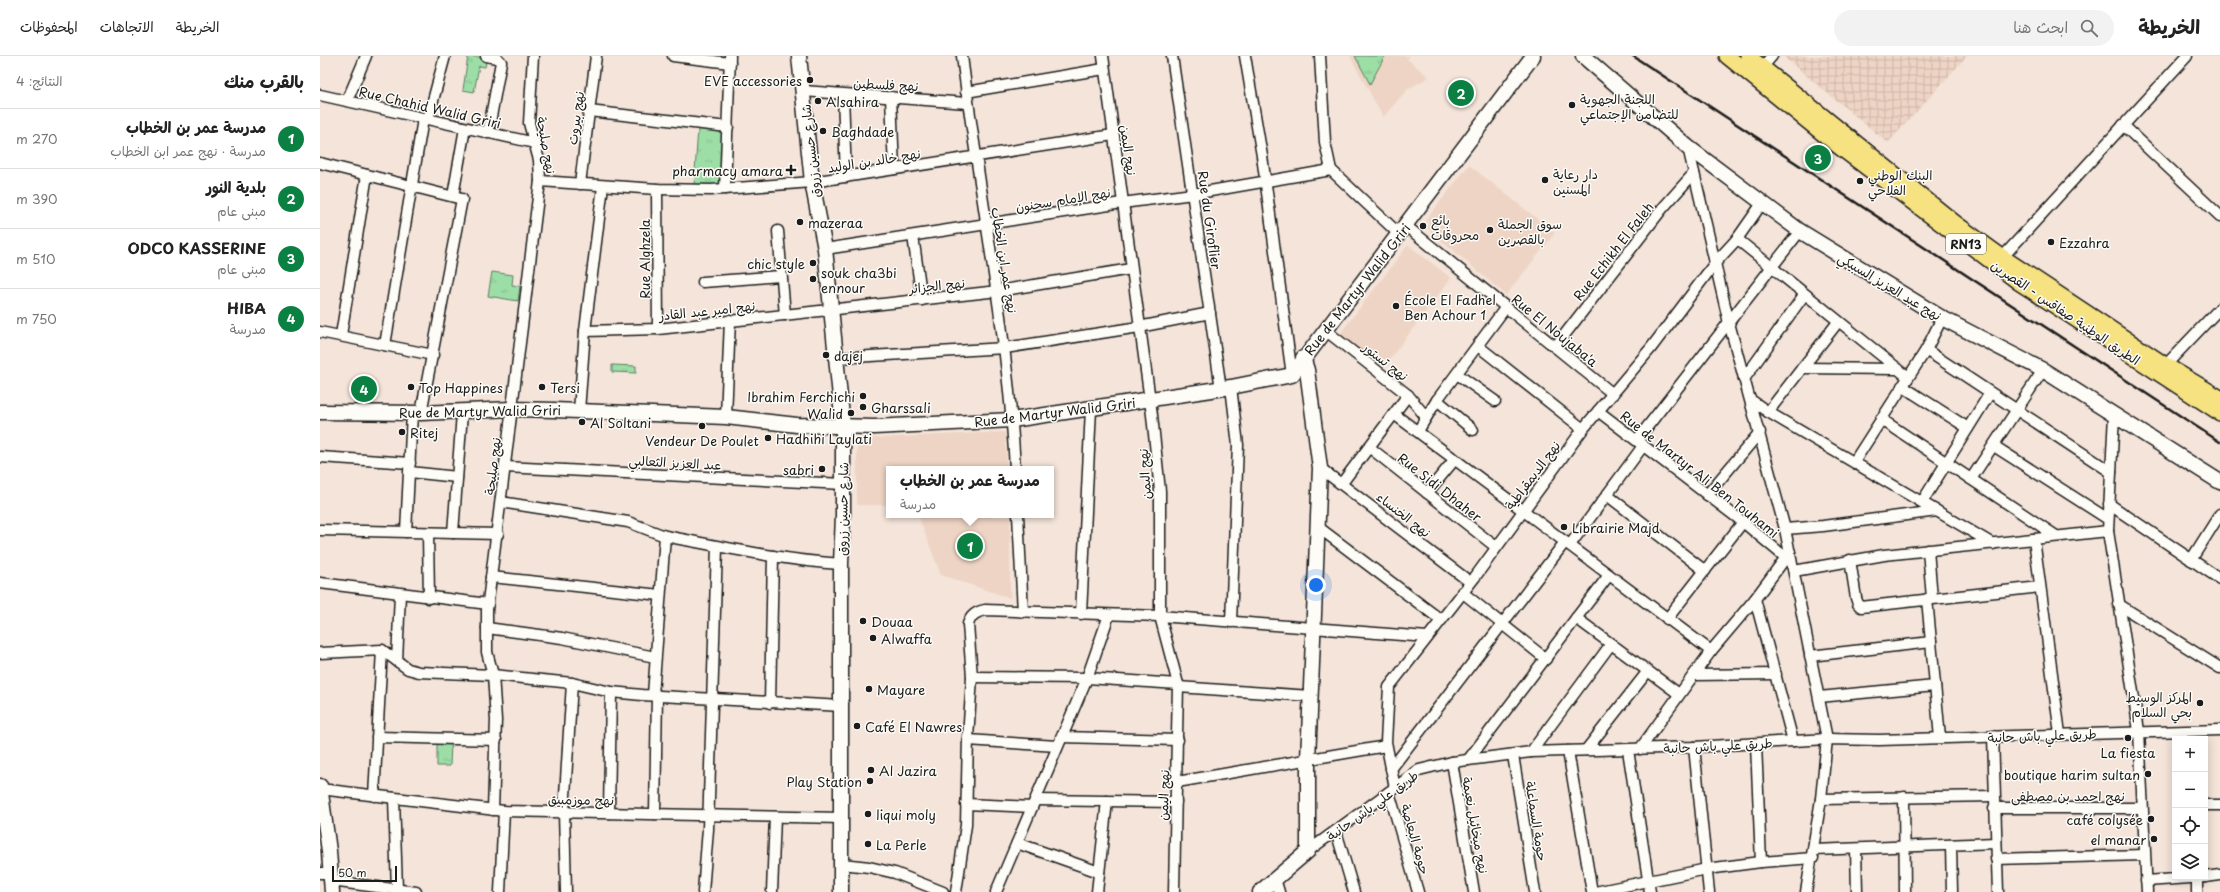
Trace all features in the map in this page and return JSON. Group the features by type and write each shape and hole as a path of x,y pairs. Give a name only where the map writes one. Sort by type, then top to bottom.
{"main road":[{"name":"الطريق الوطنية صفاقس - القصرين","path":"1727,56 1762,66"},
{"name":"الطريق الوطنية صفاقس - القصرين","path":"1748,56 1762,66 1857,152 1952,227 1998,261 2162,369 2220,413"},
{"name":"الطريق الوطنية صفاقس - القصرين","path":"2162,369 2220,398"}],"street":[{"path":"346,101 366,56"},
{"path":"385,345 412,186 426,119 445,56"},
{"path":"486,56 496,58 501,62 488,133"},
{"name":"نهج صليحة","path":"493,810 496,740 493,675 488,658 488,604 498,534 540,181 539,160 530,130 528,108 533,56"},
{"name":"نهج بيروت","path":"580,184 596,56"},
{"path":"672,56 730,59 725,189"},
{"name":"شارع حسين زروق","path":"799,56 812,182 825,249 843,426 844,484 841,564 841,892"},
{"name":"نهج عمر ابن الخطاب","path":"962,56 986,224 998,292 1012,420 1015,466"},
{"name":"نهج اليمن","path":"1103,56 1150,400 1160,492 1160,616 1178,686 1174,892"},
{"name":"Rue du Giroflier","path":"1172,56 1210,313 1238,445 1231,622"},
{"path":"1245,56 1265,182 1292,375"},
{"path":"1320,56 1325,142 1331,170 1403,230"},
{"name":"Rue de Martyr Walid Griri","path":"320,412 462,413 512,409 726,417 796,425 874,427 1012,420 1226,388 1292,375 1303,358 1403,230 1533,56"},
{"name":"نهج عبد العزيز السبيكي","path":"1583,56 1688,147 1800,231 1942,318 2043,370 2220,482"},
{"path":"1998,261 2187,56"},
{"path":"966,92 1104,69"},
{"name":"نهج فلسطين","path":"803,91 968,103"},
{"name":"Rue Chahid Walid Griri","path":"320,95 535,144"},
{"path":"843,95 846,177"},
{"path":"891,97 894,169"},
{"path":"589,111 728,127"},
{"path":"2123,125 2220,216"},
{"path":"453,196 465,128"},
{"name":"نهج خالد بن الوليد","path":"540,181 657,189 725,189 812,182 1113,136"},
{"path":"1688,147 1729,323 1760,432 1785,529 1787,554 1794,571 1827,739 1821,799 1806,892"},
{"path":"320,163 460,197 462,201 433,355 417,413 410,467 406,532"},
{"name":"نهج الإمام سحنون","path":"825,249 1122,203 1193,194 1331,170"},
{"name":"Rue Echikh El Faleh","path":"1555,347 1662,209 1694,173"},
{"path":"340,336 367,175"},
{"path":"579,411 585,331 603,186"},
{"name":"Rue Alghzela","path":"657,189 658,329"},
{"name":"نهج الديمقراطية","path":"1392,790 1391,769 1386,746 1388,687 1470,582 1583,429 1651,348 1715,263 1737,239 1763,202"},
{"name":"Rue El Noujaba'a","path":"1403,230 1506,307 1613,394"},
{"path":"778,231 785,315"},
{"path":"1391,769 1503,624 1607,495 1640,443 1770,266 1800,231"},
{"path":"913,236 922,300"},
{"path":"1737,239 1804,295 1908,377"},
{"name":"نهج الجزائر","path":"832,309 998,292 1131,269"},
{"path":"703,282 781,276"},
{"path":"1744,379 1804,295"},
{"path":"1418,431 1437,400 1506,307"},
{"path":"2162,369 2220,308"},
{"name":"نهج امير عبد القادر","path":"585,331 658,329 832,309"},
{"path":"837,358 1005,348 1139,327 1210,313"},
{"path":"1854,462 1926,350 1942,318"},
{"path":"726,417 730,320"},
{"path":"1768,412 1838,322"},
{"name":"نهج تستور","path":"1325,330 1408,395 1426,417"},
{"path":"320,332 433,355"},
{"path":"1478,346 1583,429"},
{"path":"1926,350 2111,472"},
{"path":"1303,358 1308,370 1320,468 1308,760 1308,851"},
{"path":"1802,368 1896,369"},
{"path":"1971,480 2043,370"},
{"path":"1457,374 1495,401"},
{"path":"1902,386 1968,428"},
{"path":"1922,502 1990,393"},
{"path":"1342,483 1408,395"},
{"path":"1437,400 1473,430"},
{"path":"1751,400 1768,412 1994,544"},
{"path":"1081,614 1091,409"},
{"name":"Rue de Martyr Ali Ben Touhami","path":"1598,411 1707,495 1787,554"},
{"path":"453,533 462,413"},
{"path":"1394,414 1711,651"},
{"path":"2114,415 2108,531 2138,731 2146,892"},
{"path":"1881,419 2056,536"},
{"path":"1707,495 1760,432"},
{"path":"1994,446 2108,519"},
{"name":"Rue Sidi Dhaher","path":"1369,448 1496,547"},
{"path":"320,457 410,467 457,477"},
{"path":"1427,493 1455,459"},
{"name":"عبد العزيز الثعالبي","path":"505,467 844,484"},
{"name":"نهج الخنساء","path":"1320,468 1342,483 1470,582"},
{"path":"1607,495 1705,571"},
{"path":"501,502 628,522 665,536 717,547 773,556 841,564"},
{"path":"2109,504 2220,579"},
{"path":"1785,529 1823,526 1937,511"},
{"path":"2191,560 2220,514"},
{"path":"1018,518 1023,612"},
{"path":"1667,619 1744,522"},
{"path":"1318,527 1441,620"},
{"path":"320,530 498,534"},
{"path":"1794,571 1850,560 1928,550 2108,531"},
{"path":"428,533 429,598"},
{"path":"656,814 655,657 665,536"},
{"path":"2034,539 2060,734"},
{"path":"703,892 709,815 717,547"},
{"path":"1928,550 1931,642 1940,738"},
{"path":"1640,749 1711,651 1755,599 1787,554"},
{"path":"770,703 773,556"},
{"path":"1850,560 1859,606 2040,586"},
{"path":"1468,760 1609,575"},
{"path":"491,577 660,595"},
{"path":"320,583 429,598 488,604"},
{"path":"1462,592 1546,659"},
{"path":"397,661 400,594"},
{"path":"1755,599 1793,742"},
{"path":"2118,604 2220,668"},
{"path":"956,892 966,825 968,740 972,677 968,624 971,617 977,612 985,610 1160,616 1428,637"},
{"path":"996,892 1087,678 1109,615"},
{"path":"1576,618 1679,694"},
{"path":"487,628 562,638 655,657"},
{"path":"1810,656 1931,642"},
{"path":"1531,752 1611,644"},
{"path":"320,653 382,650 408,669 419,672 493,675 572,683 611,692 770,703 842,706"},
{"path":"374,796 382,650"},
{"path":"1586,750 1648,671"},
{"path":"1694,675 1776,674"},
{"path":"972,677 1087,678 1311,696"},
{"path":"566,892 564,812 572,683"},
{"path":"1819,698 1935,686"},
{"path":"609,813 611,692"},
{"name":"طريق علي باش حانبة","path":"1260,892 1277,885 1308,851 1419,770 1452,762 1531,752 1628,750 1827,739 1879,740 2138,731 2197,735 2220,730"},
{"path":"1993,736 1994,808 1998,892"},
{"path":"377,737 496,740"},
{"path":"968,740 1178,740"},
{"path":"1756,744 1761,862"},
{"path":"1177,782 1386,746"},
{"path":"1694,747 1709,892"},
{"path":"1628,750 1649,887"},
{"path":"1568,751 1593,892 1649,887 1707,869 1856,848 1996,843"},
{"name":"حومة السماعلة","path":"1513,755 1535,892"},
{"name":"نهج ميخائيل نعيمة","path":"1452,762 1474,892"},
{"path":"320,788 328,880 416,892"},
{"name":"نهج موزمبيق","path":"320,788 374,796 504,811 841,818"},
{"name":"حومة البعاصة","path":"1392,790 1418,892"},
{"path":"1821,799 1994,796"},
{"path":"1904,797 1905,892"},
{"path":"394,798 397,890"},
{"path":"966,804 1107,801 1176,802"},
{"path":"1097,892 1107,801"},
{"path":"2208,805 2220,805"},
{"name":"نهج احمد بن مصطفى","path":"1994,808 2141,808"},
{"path":"500,892 504,811"},
{"path":"772,892 775,817"},
{"path":"1336,831 1354,892"},
{"path":"1017,843 1099,872"},
{"path":"1951,845 1952,892"},
{"path":"1856,848 1857,892"},
{"path":"1996,859 2144,856"},
{"path":"842,864 869,867 895,874 919,888 943,892"},
{"path":"2208,876 2220,875"},
{"path":"2146,881 2172,879"},
{"path":"2197,892 2200,880"}],"shaded area":[{"path":"1350,56 1410,56 1407,59 1429,77 1408,89 1383,117"},
{"path":"1786,56 1967,56 1888,143 1785,58"},
{"name":"سوق الجملة بالقصرين","path":"1469,165 1555,233 1506,295 1426,227 1429,224 1425,221"},
{"name":"École El Fadhel Ben Achour 1","path":"1408,245 1451,278 1383,368 1340,334"},
{"path":"1005,432 1007,466 886,466 886,505 857,505 857,439"},
{"path":"919,518 1010,518 1010,598 941,575"}],"green space":[{"path":"468,56 487,58 485,67 479,66 474,92 463,90"},
{"path":"1355,56 1385,56 1370,84"},
{"path":"698,129 724,131 722,186 694,185"},
{"path":"492,272 513,275 512,285 520,286 518,301 488,296"},
{"path":"612,365 636,366 636,373 612,372"},
{"path":"437,740 451,742 450,766 437,766"}],"railway":[{"path":"1633,56 2220,442"}],"place":[{"name":"EVE accessories","path":"810,80"},
{"name":"بلدية النور","path":"1461,93"},
{"name":"Alsahira","path":"818,101"},
{"name":"اللجنة الجهوية للتضامن الإجتماعي","path":"1572,105"},
{"name":"Baghdade","path":"823,131"},
{"name":"ODCO KASSERINE","path":"1818,158"},
{"name":"pharmacy amara","path":"791,170"},
{"name":"دار رعاية المسنين","path":"1545,180"},
{"name":"البنك الوطني الفلاحي","path":"1860,181"},
{"name":"mazeraa","path":"800,222"},
{"name":"بائع محروقات","path":"1423,226"},
{"name":"سوق الجملة بالقصرين","path":"1490,230"},
{"name":"Ezzahra","path":"2051,242"},
{"name":"chic style","path":"813,263"},
{"name":"souk cha3bi ennour","path":"813,279"},
{"name":"École El Fadhel Ben Achour 1","path":"1396,306"},
{"name":"dajej","path":"826,355"},
{"name":"Top Happines","path":"411,387"},
{"name":"Tersi","path":"542,387"},
{"name":"HIBA","path":"364,389"},
{"name":"Ibrahim Ferchichi","path":"863,396"},
{"name":"Gharssali","path":"863,407"},
{"name":"Walid","path":"851,413"},
{"name":"Al Soltani","path":"582,422"},
{"name":"Vendeur De Poulet","path":"702,426"},
{"name":"Ritej","path":"402,432"},
{"name":"Hadhihi Laylati","path":"768,438"},
{"name":"sabri","path":"822,469"},
{"name":"Librairie Majd","path":"1564,527"},
{"name":"مدرسة عمر بن الخطاب","path":"970,546"},
{"name":"Douaa","path":"863,621"},
{"name":"Alwaffa","path":"873,638"},
{"name":"Mayare","path":"869,689"},
{"name":"المركز الوسيط بحي السلام","path":"2200,703"},
{"name":"Café El Nawres","path":"857,726"},
{"name":"La fiesta","path":"2128,738"},
{"name":"Al Jazira","path":"871,770"},
{"name":"boutique harim sultan","path":"2148,774"},
{"name":"Play Station","path":"870,781"},
{"name":"liqui moly","path":"868,814"},
{"name":"café colysée","path":"2151,819"},
{"name":"el manar","path":"2154,839"},
{"name":"La Perle","path":"868,844"}]}
